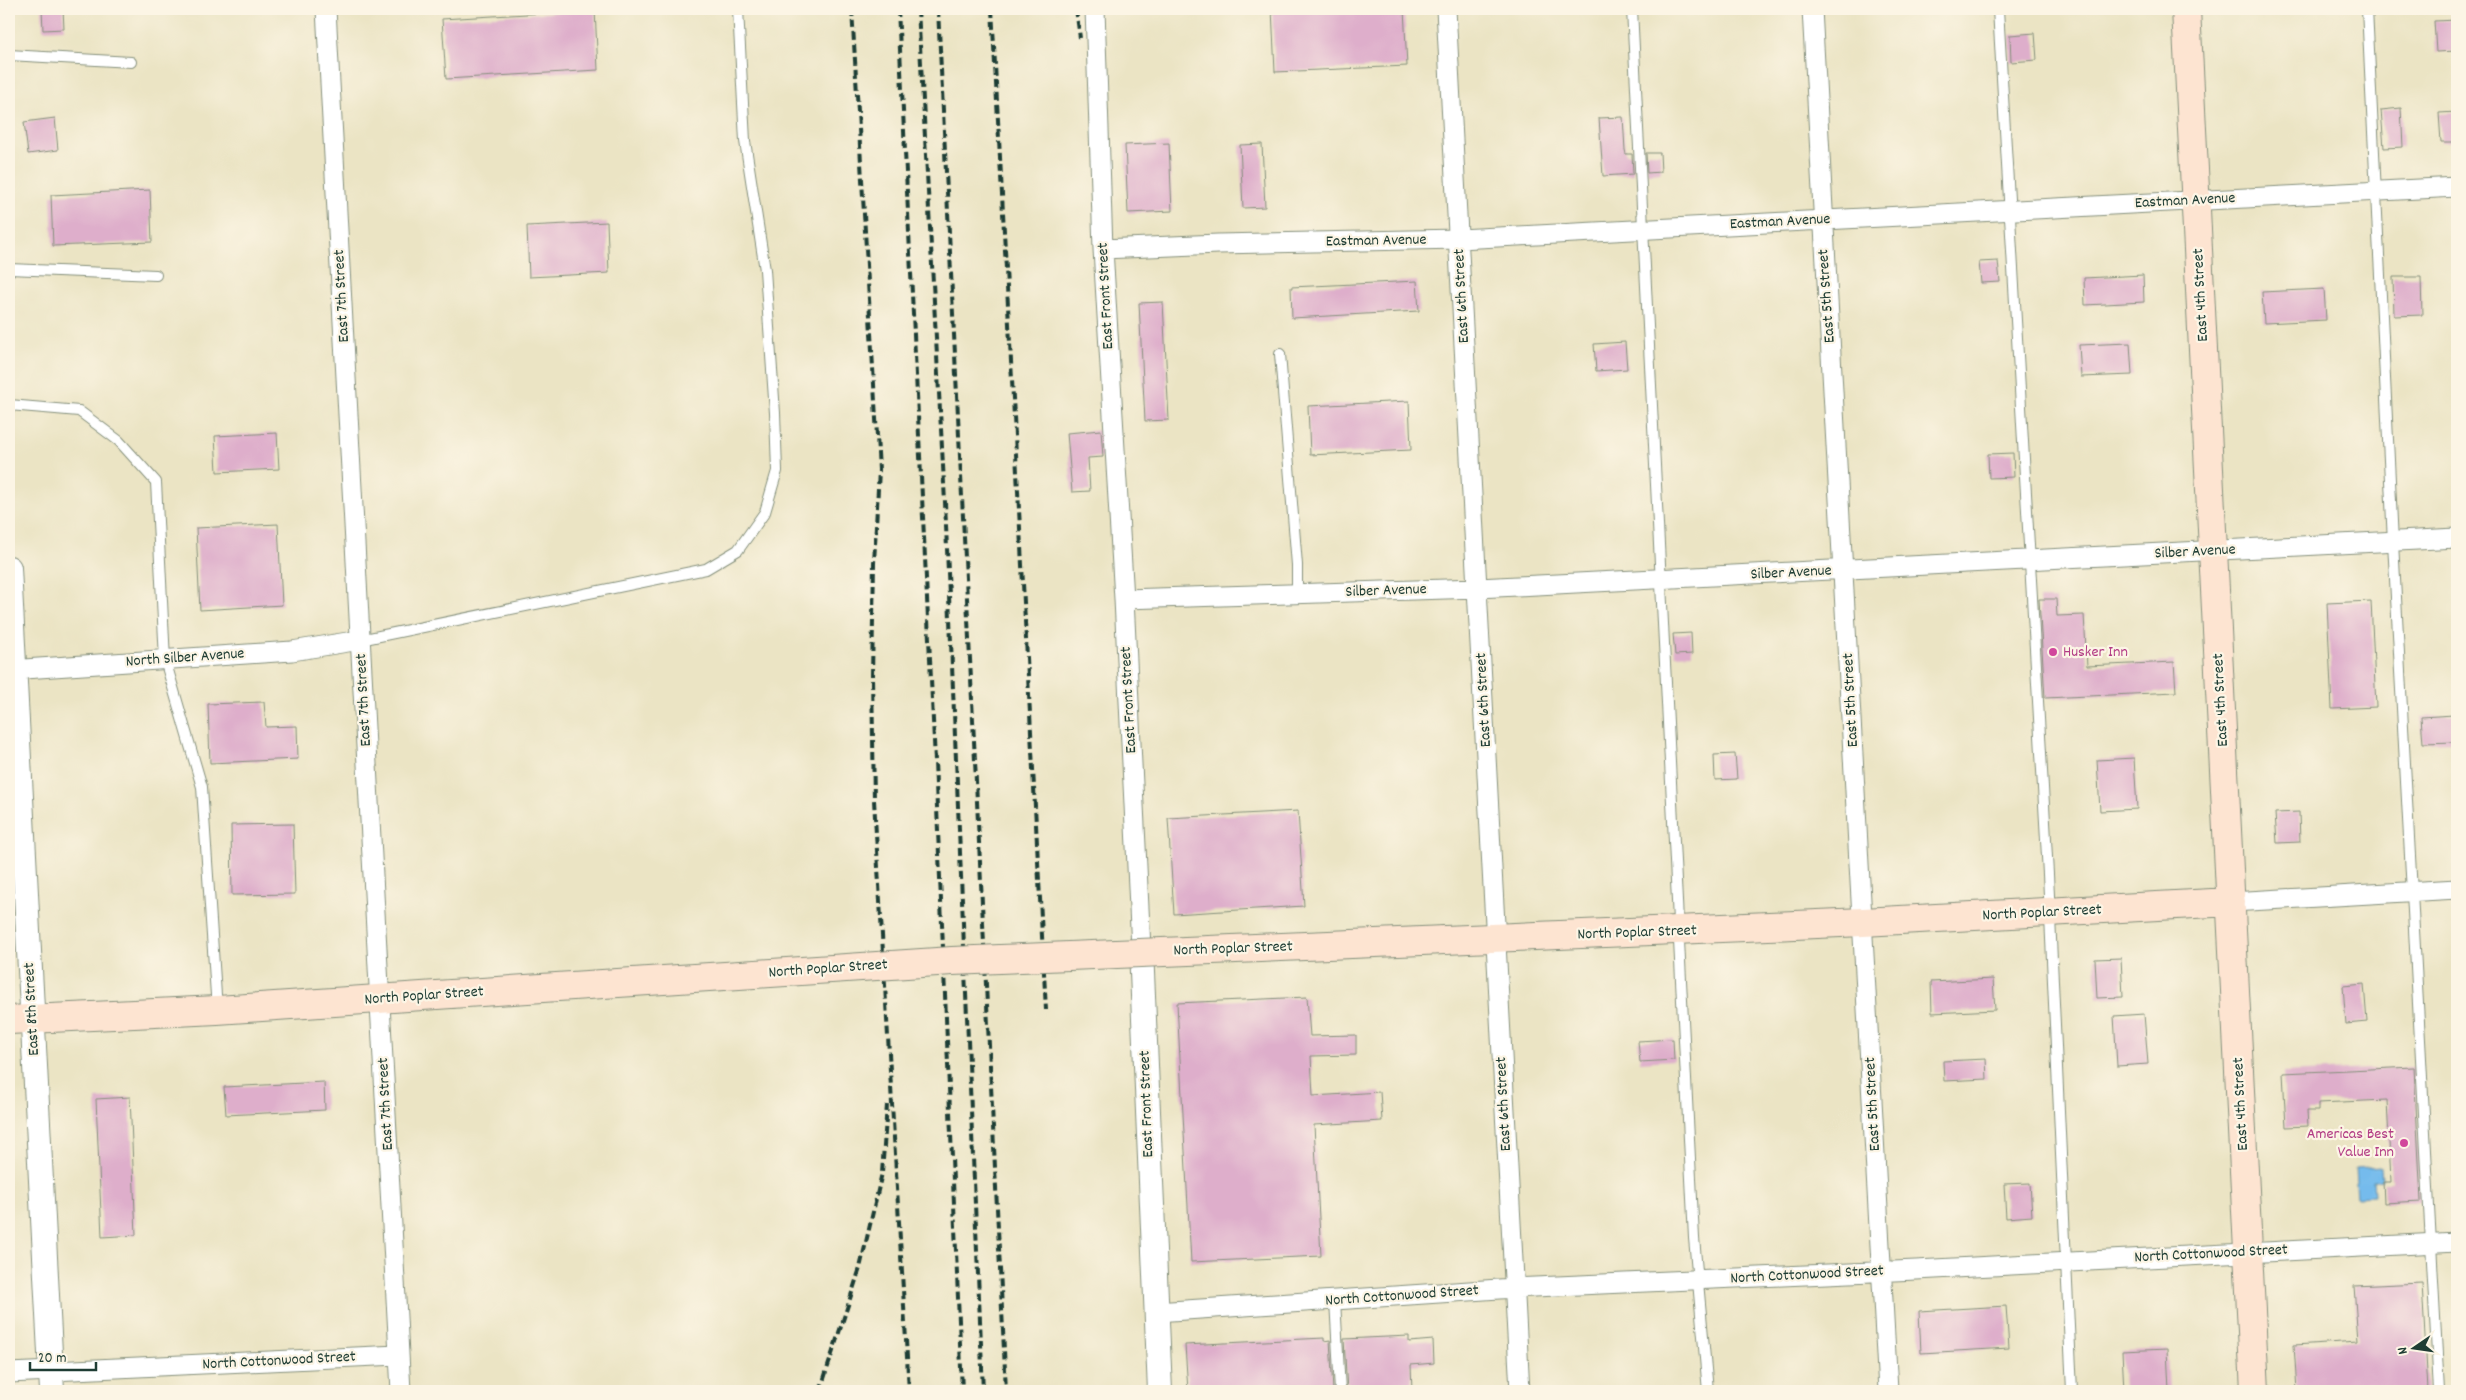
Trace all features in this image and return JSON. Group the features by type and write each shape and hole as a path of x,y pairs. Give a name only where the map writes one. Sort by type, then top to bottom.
{"main road":[{"name":"East 4th Street","path":"2186,9 2255,1391"},
{"name":"North Poplar Street","path":"21,1020 216,1010 952,961 1680,931 2050,913 2230,902"}],"street":[{"name":"East 7th Street","path":"326,9 400,1391"},
{"name":"East Front Street","path":"1095,9 1103,249 1124,599 1160,1391"},
{"name":"East 6th Street","path":"1446,9 1520,1391"},
{"name":"East 5th Street","path":"1812,9 1822,220 1844,570 1888,1391"},
{"name":"Eastman Avenue","path":"1103,249 1218,244 1459,239 2457,187"},
{"name":"Silber Avenue","path":"1124,599 1478,588 2457,538"},
{"name":"East 8th Street","path":"9,568 21,1020 51,1381"},
{"name":"North Silber Avenue","path":"11,670 292,651 360,640"},
{"name":"North Poplar Street","path":"2230,902 2457,889"},
{"name":"North Cottonwood Street","path":"1156,1312 1514,1288 1882,1272 2457,1242"},
{"name":"North Cottonwood Street","path":"9,1373 51,1381 398,1355"}],"lane":[{"path":"360,640 706,569 738,550 765,512 777,471 775,413 765,270 745,141 738,9"},
{"path":"1632,9 1694,1238 1708,1391"},
{"path":"1998,9 2050,913 2072,1391"},
{"path":"2367,9 2393,542 2439,1391"},
{"path":"9,55 131,62"},
{"path":"9,269 156,275"},
{"path":"1280,354 1297,565 1297,594"},
{"path":"9,405 79,411 119,441 156,482 165,660 202,787 216,1010"},
{"path":"1335,1300 1340,1391"}],"water":[{"path":"2381,1166 2382,1179 2373,1180 2374,1196 2357,1197 2355,1168"}],"building":[{"path":"42,9 63,9 64,29 43,30"},
{"path":"1272,9 1404,9 1407,66 1275,72"},
{"path":"595,10 598,70 446,79 442,19"},
{"path":"2457,20 2457,51 2436,52 2434,21"},
{"path":"2035,33 2037,60 2011,62 2010,35"},
{"path":"2401,108 2403,147 2384,148 2381,110"},
{"path":"2457,112 2457,142 2441,142 2439,113"},
{"path":"1623,117 1625,150 1626,154 1632,154 1633,174 1603,176 1599,118"},
{"path":"55,118 58,150 28,154 24,122"},
{"path":"1169,143 1172,211 1128,213 1125,145"},
{"path":"1262,144 1265,207 1243,208 1240,145"},
{"path":"1646,153 1660,153 1661,172 1647,173"},
{"path":"150,190 152,242 53,246 51,195"},
{"path":"607,222 609,273 529,277 527,226"},
{"path":"1998,261 2000,282 1981,283 1979,262"},
{"path":"2143,275 2144,302 2085,305 2084,278"},
{"path":"2393,277 2421,277 2422,315 2394,316"},
{"path":"1417,281 1419,311 1292,318 1291,287"},
{"path":"2324,289 2326,320 2264,323 2262,292"},
{"path":"1163,302 1169,420 1145,421 1139,303"},
{"path":"1625,342 1627,369 1596,371 1594,344"},
{"path":"2130,343 2132,375 2081,377 2079,345"},
{"path":"1409,401 1411,450 1310,455 1308,406"},
{"path":"1101,430 1103,457 1088,458 1090,491 1072,492 1067,433"},
{"path":"277,433 279,469 217,472 215,436"},
{"path":"2013,453 2014,477 1989,478 1988,454"},
{"path":"278,524 282,605 200,610 196,528"},
{"name":"Husker Inn","path":"2039,599 2056,599 2057,616 2084,615 2087,666 2174,662 2176,692 2045,698"},
{"path":"2371,601 2376,707 2332,709 2327,603"},
{"path":"1691,633 1692,654 1675,655 1673,634"},
{"path":"264,702 266,727 297,726 298,759 210,763 208,704"},
{"path":"2454,715 2455,742 2423,743 2421,717"},
{"path":"1735,754 1737,779 1715,780 1714,755"},
{"path":"2134,758 2137,809 2100,811 2097,760"},
{"path":"1298,811 1304,906 1174,914 1168,818"},
{"path":"2299,812 2300,842 2277,843 2275,813"},
{"path":"293,824 295,894 232,895 231,825"},
{"path":"2121,958 2123,997 2097,998 2095,959"},
{"path":"1993,979 1995,1010 1932,1013 1931,982"},
{"path":"2364,984 2367,1022 2346,1024 2343,986"},
{"path":"1307,997 1310,1036 1356,1035 1356,1055 1311,1056 1313,1096 1380,1092 1382,1121 1314,1125 1321,1256 1191,1262 1177,1003"},
{"path":"2144,1014 2148,1064 2117,1066 2114,1016"},
{"path":"1673,1039 1674,1060 1640,1062 1638,1041"},
{"path":"1986,1059 1987,1079 1944,1081 1943,1061"},
{"name":"Americas Best Value Inn","path":"2414,1067 2421,1201 2384,1203 2383,1182 2391,1182 2387,1100 2318,1103 2318,1111 2307,1111 2308,1126 2286,1127 2283,1073"},
{"path":"324,1082 325,1110 226,1115 224,1087"},
{"path":"130,1097 136,1235 102,1237 96,1099"},
{"path":"2030,1183 2032,1216 2006,1218 2004,1184"},
{"path":"2422,1283 2428,1391 2297,1391 2294,1345 2358,1341 2354,1286"},
{"path":"2006,1306 2009,1348 1921,1353 1919,1311"},
{"path":"1409,1336 1409,1342 1433,1340 1434,1363 1411,1365 1412,1391 1347,1391 1344,1339"},
{"path":"1324,1338 1324,1341 1330,1340 1333,1391 1188,1391 1185,1345"},
{"path":"2167,1349 2169,1391 2124,1391 2122,1351"}],"railway":[{"path":"852,9 879,470 874,563 872,676 874,800 909,1391"},
{"path":"898,9 935,761 962,1391"},
{"path":"918,9 945,502 983,1391"},
{"path":"938,9 1006,1391"},
{"path":"992,9 1046,1010"},
{"path":"1076,9 1080,38"},
{"path":"820,1391 860,1268 882,1173 887,1105"}],"place":[{"name":"Husker Inn","path":"2053,652"},
{"name":"Americas Best Value Inn","path":"2404,1143"}]}
